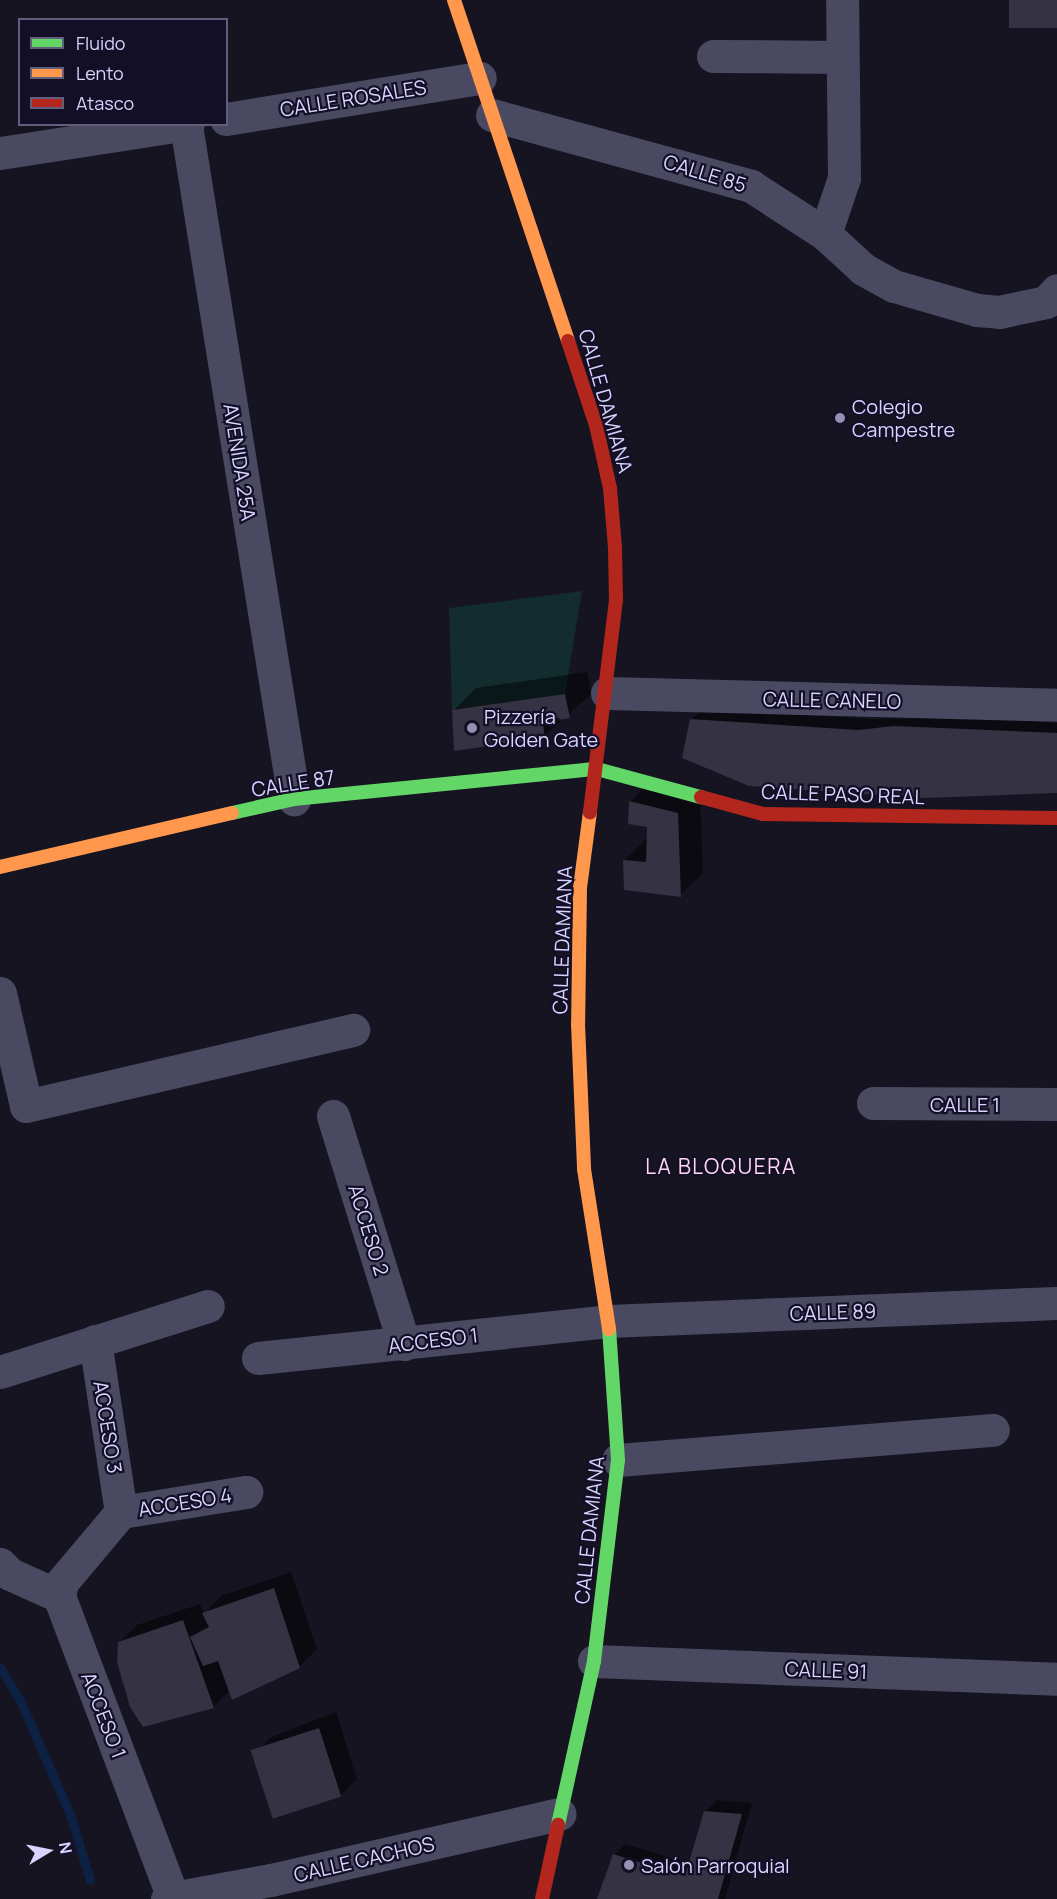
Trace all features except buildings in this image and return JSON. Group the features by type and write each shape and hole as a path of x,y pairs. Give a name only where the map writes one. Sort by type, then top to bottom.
{"street":[{"name":"CALLE DAMIANA","path":"454,0 579,366 610,488 616,600 607,693 580,888 578,1024 584,1169 608,1321 618,1460 594,1661 542,1899"},
{"path":"825,234 844,178 842,0"},
{"path":"713,56 842,57"},
{"name":"CALLE ROSALES","path":"228,119 480,78"},
{"name":"CALLE 85","path":"492,115 751,186 825,234 863,269 894,286 999,312 1046,302 1057,290"},
{"path":"0,153 180,126"},
{"name":"AVENIDA 25A","path":"187,126 294,799"},
{"name":"CALLE CANELO","path":"607,693 1057,705"},
{"name":"CALLE 87","path":"0,867 294,799 597,769"},
{"name":"CALLE PASO REAL","path":"597,769 764,814 1057,818"},
{"path":"0,993 26,1106 353,1030"},
{"name":"CALLE 1","path":"873,1103 1057,1104"},
{"name":"ACCESO 2","path":"333,1116 404,1344"},
{"name":"CALLE 89","path":"608,1321 1057,1303"},
{"path":"0,1372 208,1306"},
{"name":"ACCESO 1","path":"258,1358 608,1321"},
{"name":"ACCESO 3","path":"95,1341 121,1512"},
{"path":"618,1460 993,1430"},
{"name":"ACCESO 4","path":"59,1596 62,1582 121,1512 246,1492"},
{"path":"0,1564 10,1574 59,1596"},
{"name":"ACCESO 1","path":"59,1596 170,1898"},
{"name":"CALLE 91","path":"594,1661 1057,1679"},
{"name":"CALLE CACHOS","path":"170,1898 271,1880 560,1814"}],"green space":[{"path":"582,591 565,694 452,710 449,608"}],"waterway":[{"path":"0,1668 19,1698 70,1814 90,1880"}],"traffic: fast":[{"path":"232,813 294,799 597,769 701,797"},
{"path":"558,1825 594,1661 618,1460 609,1329"}],"traffic: slow":[{"path":"454,0 568,341"},
{"path":"590,812 580,888 578,1024 584,1169 609,1329"},
{"path":"0,867 232,813"}],"traffic: jam":[{"path":"568,341 596,425 610,488 615,548 616,600 590,812"},
{"path":"701,797 763,814 1057,818"},
{"path":"542,1899 558,1825"}],"place":[{"name":"Colegio Campestre","path":"840,418"},
{"name":"Pizzería Golden Gate","path":"472,728"},
{"name":"Salón Parroquial","path":"629,1865"}],"district":[{"name":"LA BLOQUERA","path":"721,1166"}]}
